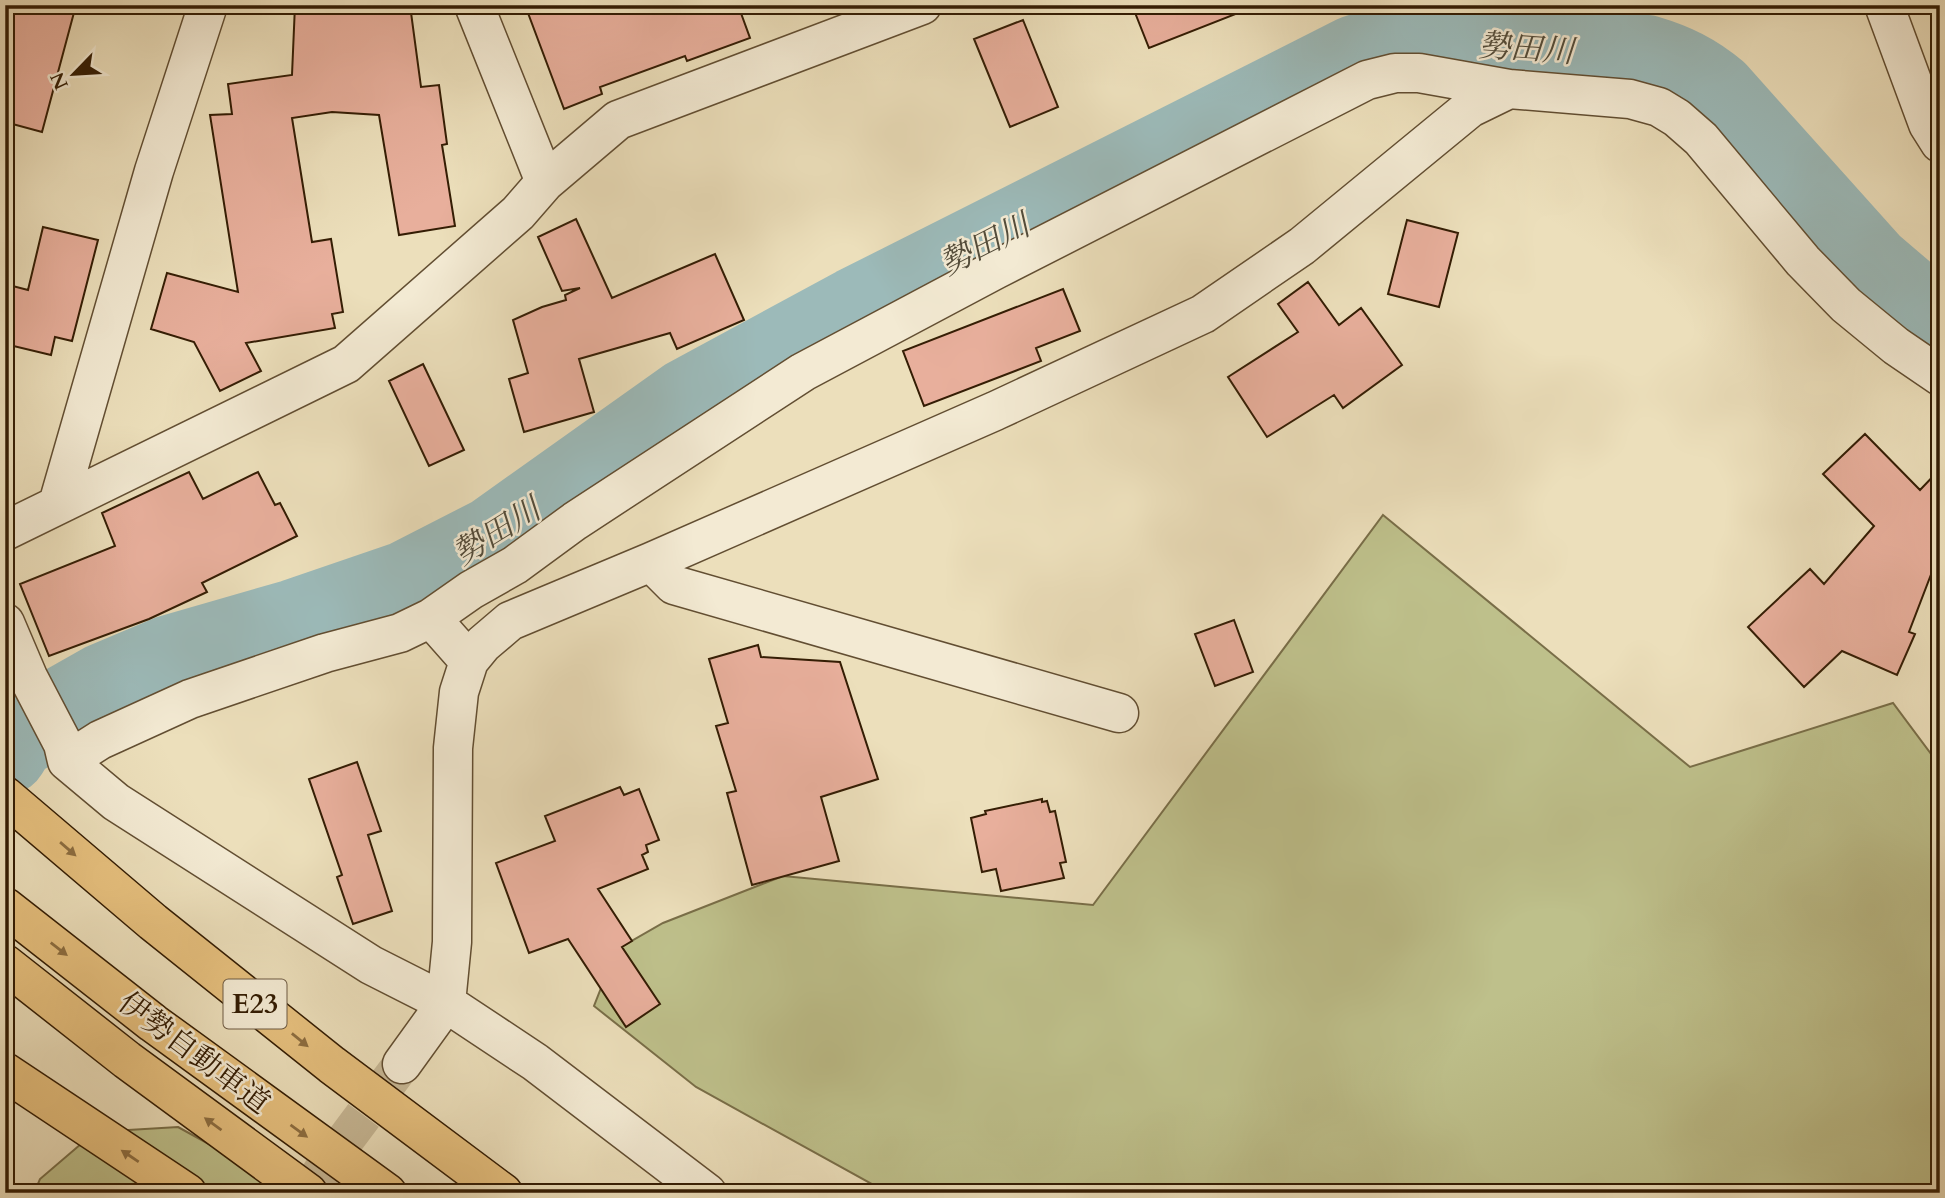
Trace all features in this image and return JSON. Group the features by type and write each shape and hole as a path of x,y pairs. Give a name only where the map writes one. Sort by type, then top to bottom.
{"highway":[{"name":"E23","path":"10,800 153,922 332,1065 503,1193"},
{"name":"伊勢自動車道","path":"5,907 153,1023 387,1193"},
{"name":"伊勢自動車道","path":"5,964 127,1060 308,1193"},
{"path":"5,1072 187,1193"}],"street":[{"path":"58,503 154,171 208,5"},
{"path":"474,5 545,182"},
{"path":"5,531 346,364 518,213 545,182 618,120 922,5"},
{"path":"1884,5 1928,124 1940,144"},
{"path":"65,752 100,740 190,699 325,653 400,633 431,618 471,590 515,565 575,521 803,372 1020,257 1367,80 1395,74 1419,73 1509,89 1630,99 1659,107 1677,118 1701,139 1803,261 1846,304 1896,346 1940,376"},
{"path":"402,1064 446,1003 452,942 453,748 459,692 469,661 510,621 995,411 1203,314 1302,246 1470,108 1509,89"},
{"path":"651,562 674,585 1119,713"},
{"path":"431,618 469,661"},
{"path":"5,623 65,752 116,802 371,965 446,1003 535,1062 707,1193"}],"green space":[{"path":"1383,515 1690,767 1893,703 1940,766 1940,1193 888,1193 696,1087 594,1006 616,950 663,923 783,876 1093,905"},
{"path":"178,1127 265,1175 290,1193 34,1193 40,1179 95,1132"}],"building":[{"path":"5,5 76,5 42,132 5,122"},
{"path":"295,5 410,5 421,87 439,85 447,144 442,145 455,226 399,235 379,115 332,112 292,118 312,242 331,239 343,312 332,314 335,328 246,343 261,371 220,391 194,342 151,329 167,273 238,292 210,115 232,114 228,84 292,75"},
{"path":"525,5 738,5 750,38 687,61 685,56 600,87 602,94 564,109"},
{"path":"1132,5 1250,5 1251,8 1149,48"},
{"path":"1023,20 1058,107 1010,127 974,39"},
{"path":"576,219 612,298 715,254 744,320 677,349 670,333 579,359 594,412 524,432 509,379 528,373 513,320 566,300 565,295 580,288 562,291 538,237"},
{"path":"1407,220 1458,233 1439,307 1388,294"},
{"path":"43,227 98,240 72,341 55,337 51,355 5,344 5,284 28,290"},
{"path":"1308,282 1339,325 1361,308 1402,365 1343,408 1334,395 1267,437 1228,377 1298,332 1278,304"},
{"path":"1063,289 1080,331 1036,348 1041,361 924,406 903,351"},
{"path":"423,364 464,450 429,466 389,381"},
{"path":"1865,434 1920,490 1940,469 1940,551 1909,632 1915,634 1897,675 1842,651 1804,687 1748,627 1810,569 1824,584 1874,526 1823,474"},
{"path":"189,472 203,499 258,472 275,505 280,503 297,536 202,583 207,592 149,619 49,656 20,584 115,546 102,513"},
{"path":"1234,620 1253,672 1215,686 1195,634"},
{"path":"758,645 761,657 840,662 878,779 821,797 839,861 752,885 727,793 736,791 716,726 728,723 709,659"},
{"path":"357,762 381,831 368,835 392,911 353,924 337,877 342,875 309,779"},
{"path":"620,787 624,795 639,789 659,840 646,845 648,852 642,855 648,869 598,889 632,941 622,947 660,1004 626,1027 568,939 529,953 496,863 555,841 545,816"},
{"path":"1042,799 1042,802 1047,801 1050,812 1055,811 1066,862 1060,863 1064,878 1001,891 996,869 982,872 971,818 986,814 985,811"}],"waterway":[{"name":"勢田川","path":"5,752 14,737 106,685 170,658 295,622 406,584 494,539 688,401 856,310 1356,58 1390,47 1429,42 1646,58 1683,72 1715,94 1869,266 1940,327"}],"tunnel":[{"path":"309,1193 322,1171 402,1064"}]}
